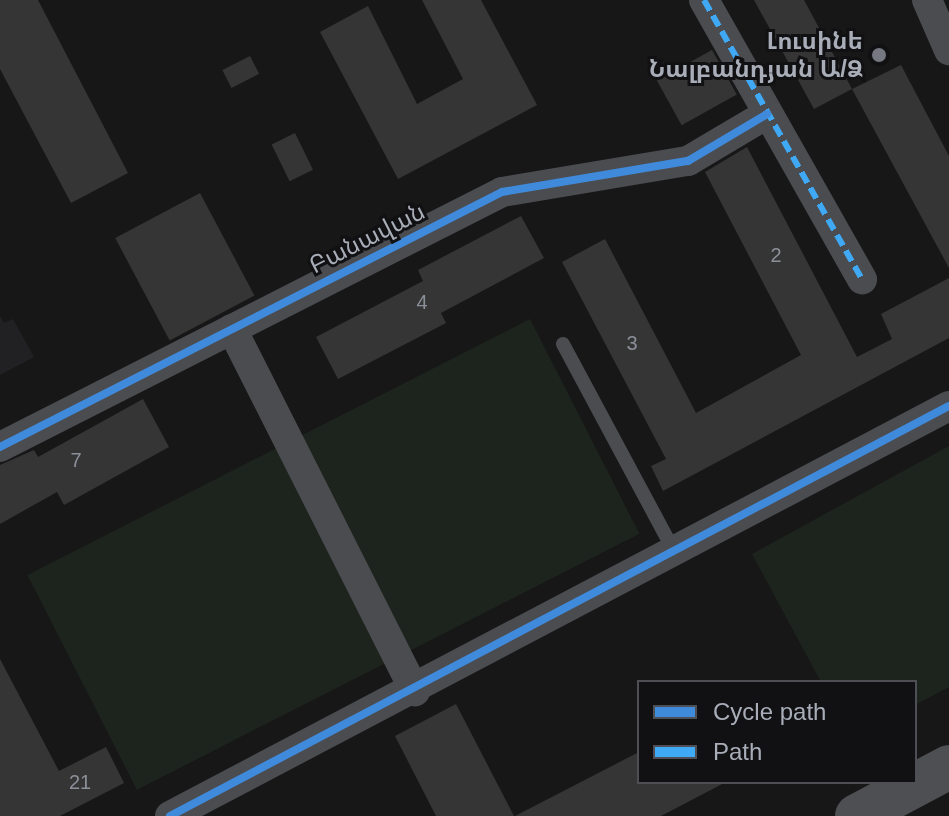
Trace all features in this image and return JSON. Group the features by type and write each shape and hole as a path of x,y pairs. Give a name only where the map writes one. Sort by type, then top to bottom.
{"main road":[{"path":"857,816 949,767"}],"street":[{"path":"704,0 862,279"},
{"path":"927,0 949,50"},
{"name":"Բանավան","path":"0,447 502,192 688,161 767,114"},
{"path":"232,329 415,691"},
{"path":"170,816 415,691 673,549 949,406"}],"lane":[{"path":"563,344 673,549"}],"shaded area":[{"path":"0,316 4,323 13,319 34,357 0,375"},
{"path":"530,319 639,534 137,790 27,575"},
{"path":"949,446 949,687 917,704 917,680 820,680 752,554"}],"building":[{"path":"0,0 38,0 128,173 71,203 0,69"},
{"path":"422,0 481,0 537,105 398,179 320,32 368,6 417,104 463,79"},
{"path":"754,0 804,0 852,89 814,109"},
{"path":"712,50 737,95 682,125 657,81"},
{"path":"250,56 259,74 231,88 222,70"},
{"path":"901,65 949,156 949,268 852,89"},
{"path":"295,133 313,170 290,181 272,144"},
{"path":"747,147 857,357 892,339 881,314 949,278 949,338 663,491 651,466 666,459 562,262 605,239 696,413 801,355 705,172"},
{"path":"200,193 254,295 170,340 115,238"},
{"path":"521,216 544,258 441,313 446,323 338,379 316,337 423,281 418,270"},
{"path":"143,399 169,447 64,505 57,492 0,524 0,465 34,450 38,457"},
{"path":"0,659 59,771 106,747 124,783 60,816 0,816"},
{"path":"456,704 514,816 436,816 395,736"},
{"path":"637,753 637,784 722,784 661,816 515,816"}],"marked path":[{"path":"704,0 862,279"}],"cycle path":[{"path":"0,447 502,192 688,161 767,114"},
{"path":"170,816 949,406"}],"place":[{"name":"Լուսինե Նալբանդյան Ա/Ձ","path":"879,55"}]}
